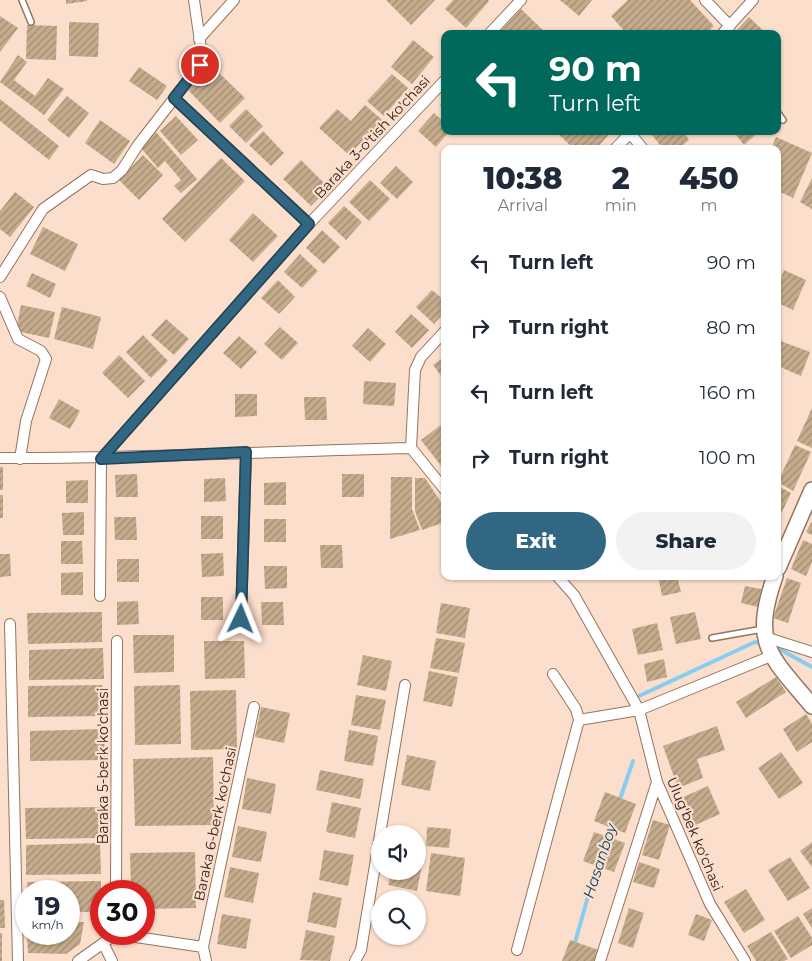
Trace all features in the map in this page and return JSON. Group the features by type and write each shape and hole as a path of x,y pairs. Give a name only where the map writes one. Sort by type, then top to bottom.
{"main road":[{"path":"781,559 787,542 812,490"},
{"path":"773,580 765,612 764,633 770,654 812,706"}],"street":[{"path":"0,278 43,209 91,175 103,179 117,176 200,65 202,55 194,0"},
{"path":"199,38 234,0"},
{"path":"493,30 521,0"},
{"path":"705,0 730,26"},
{"path":"726,30 753,0"},
{"name":"Baraka 3-o'tish ko'chasi","path":"101,459 309,224 441,84"},
{"path":"174,98 309,224"},
{"path":"619,145 628,135"},
{"path":"0,297 18,339 42,351 46,359 26,420 20,458"},
{"path":"441,335 421,357 415,370 411,448 441,485"},
{"path":"0,458 101,459 246,452 411,448"},
{"path":"241,619 246,452"},
{"path":"100,596 101,459"},
{"name":"Ulug'bek ko'chasi","path":"561,580 574,595 639,710 657,782 710,904 744,961"},
{"path":"10,624 18,961"},
{"path":"764,633 812,652"},
{"name":"Baraka 5-berk ko'chasi","path":"116,880 117,641"},
{"path":"579,720 639,710 770,654"},
{"path":"517,950 579,720 576,709 553,674"},
{"path":"381,825 404,685"},
{"name":"Baraka 6-berk ko'chasi","path":"203,947 254,706"},
{"path":"600,961 657,782"},
{"path":"355,961 361,950 372,880"},
{"path":"155,940 203,947 206,961"},
{"path":"78,961 100,945"},
{"path":"104,945 112,961"}],"lane":[{"path":"22,0 31,22"},
{"path":"781,116 784,120"},
{"path":"712,638 764,633"}],"building":[{"path":"66,0 87,0 87,1 66,4"},
{"path":"386,0 435,0 411,25"},
{"path":"453,0 489,1 466,28 445,9"},
{"path":"560,0 592,0 579,16"},
{"path":"628,0 690,0 714,26 710,30 623,30 611,16"},
{"path":"521,9 543,30 502,30"},
{"path":"0,16 18,28 0,52"},
{"path":"749,17 763,30 737,30"},
{"path":"69,22 99,23 98,57 69,56"},
{"path":"27,25 57,26 56,60 26,59"},
{"path":"413,40 434,57 412,84 391,67"},
{"path":"18,55 27,62 14,80 35,96 48,78 64,89 44,115 0,82"},
{"path":"212,66 245,98 220,123 188,90"},
{"path":"139,67 167,86 157,100 129,81"},
{"path":"392,74 408,88 384,116 367,101"},
{"path":"67,96 89,113 69,138 47,120"},
{"path":"0,99 59,146 49,160 0,121"},
{"path":"365,105 382,120 349,155 319,128 337,109 351,121"},
{"path":"246,109 263,126 246,143 229,126"},
{"path":"434,113 441,119 441,135 446,135 436,147 418,131"},
{"path":"176,116 198,140 181,155 160,131"},
{"path":"100,120 130,141 114,164 85,143"},
{"path":"263,131 284,153 271,166 249,145"},
{"path":"156,132 197,179 181,193 174,186 181,180 165,161 158,168 140,147"},
{"path":"559,135 608,135 600,145 570,145"},
{"path":"652,135 686,135 689,140 683,145 660,145"},
{"path":"736,135 755,135 744,145"},
{"path":"776,137 812,153 793,198 781,192 781,145 773,145"},
{"path":"143,155 163,175 139,200 119,180"},
{"path":"221,158 245,181 185,242 162,219"},
{"path":"301,160 329,188 311,206 283,179"},
{"path":"396,166 413,182 397,199 380,183"},
{"path":"812,178 812,209 800,202"},
{"path":"370,180 390,199 369,221 349,202"},
{"path":"15,192 34,207 10,237 0,229 0,211"},
{"path":"344,206 362,222 346,240 328,223"},
{"path":"253,213 278,236 253,262 229,240"},
{"path":"43,227 78,244 65,271 30,254"},
{"path":"322,230 340,247 324,264 306,248"},
{"path":"300,254 318,271 302,288 284,272"},
{"path":"784,270 806,280 793,310 781,304 781,278"},
{"path":"32,273 56,284 50,298 26,286"},
{"path":"278,280 295,297 279,314 261,298"},
{"path":"432,290 441,298 441,316 434,324 416,307"},
{"path":"21,305 55,312 49,338 16,331"},
{"path":"62,307 101,317 93,349 54,339"},
{"path":"411,314 429,330 412,348 395,332"},
{"path":"166,319 189,339 174,355 151,335"},
{"path":"280,327 298,343 282,360 264,344"},
{"path":"368,328 386,344 370,362 352,346"},
{"path":"143,335 168,361 151,378 126,352"},
{"path":"239,336 257,352 241,369 223,353"},
{"path":"781,341 810,352 801,376 781,367"},
{"path":"119,355 145,381 128,398 102,373"},
{"path":"441,359 441,376 433,365"},
{"path":"364,381 396,383 394,406 363,404"},
{"path":"235,394 257,394 257,416 235,417"},
{"path":"304,397 326,397 327,420 305,420"},
{"path":"59,399 80,411 70,429 49,418"},
{"path":"812,408 812,448 797,441"},
{"path":"441,425 441,466 421,440"},
{"path":"795,445 811,452 793,491 781,484 781,475"},
{"path":"0,467 3,467 3,490 0,490"},
{"path":"137,474 138,497 116,497 115,475"},
{"path":"342,474 364,474 364,497 342,497"},
{"path":"391,477 412,477 412,509 420,530 390,539"},
{"path":"225,478 226,501 204,502 204,479"},
{"path":"415,478 425,478 441,502 441,523 422,530 415,511"},
{"path":"88,480 88,503 66,503 66,481"},
{"path":"286,482 286,505 264,505 264,483"},
{"path":"781,488 791,493 781,514"},
{"path":"0,495 3,495 3,518 0,518"},
{"path":"84,512 84,535 63,535 62,513"},
{"path":"201,516 223,516 223,539 201,539"},
{"path":"114,517 136,517 137,540 115,540"},
{"path":"264,519 286,519 286,542 264,542"},
{"path":"812,521 812,535 806,532"},
{"path":"803,540 812,544 812,562 806,576 791,569"},
{"path":"61,541 82,541 83,564 61,564"},
{"path":"320,545 342,545 343,568 321,568"},
{"path":"223,553 224,576 202,577 201,554"},
{"path":"0,554 10,554 11,576 0,577"},
{"path":"117,559 139,559 139,582 117,582"},
{"path":"264,566 287,566 287,588 265,589"},
{"path":"83,572 83,595 61,595 61,573"},
{"path":"787,578 801,583 788,623 773,618"},
{"path":"659,580 678,580 681,592 662,596"},
{"path":"745,586 761,589 758,607 741,603"},
{"path":"201,597 223,597 223,620 201,620"},
{"path":"138,601 139,624 117,625 117,602"},
{"path":"261,602 283,602 284,625 262,625"},
{"path":"441,603 470,608 465,638 436,633"},
{"path":"102,612 102,642 28,644 27,613"},
{"path":"695,612 701,639 676,644 670,617"},
{"path":"657,623 663,650 638,655 632,629"},
{"path":"133,635 174,635 174,672 134,673"},
{"path":"436,638 465,643 459,673 430,668"},
{"path":"204,641 244,641 245,678 205,679"},
{"path":"103,648 104,679 29,680 29,650"},
{"path":"363,655 392,661 386,691 357,685"},
{"path":"664,659 667,677 647,682 644,664"},
{"path":"429,671 458,677 452,707 423,701"},
{"path":"776,677 786,692 746,718 736,702"},
{"path":"102,685 103,716 28,717 28,686"},
{"path":"180,685 181,744 135,745 134,686"},
{"path":"236,690 237,749 191,750 190,691"},
{"path":"356,695 386,700 380,730 351,725"},
{"path":"261,707 290,713 284,743 255,737"},
{"path":"806,714 812,724 812,742 797,752 783,729"},
{"path":"717,726 725,750 697,759 703,778 678,788 663,746"},
{"path":"104,729 105,760 30,761 30,731"},
{"path":"349,730 378,736 373,766 344,761"},
{"path":"781,752 803,783 779,799 758,768"},
{"path":"407,755 436,761 430,791 401,785"},
{"path":"213,757 214,825 135,826 133,759"},
{"path":"320,770 364,779 360,799 316,790"},
{"path":"247,778 276,784 271,814 242,809"},
{"path":"708,786 720,814 693,826 681,798"},
{"path":"605,792 636,804 625,833 594,821"},
{"path":"332,802 361,808 355,838 326,832"},
{"path":"100,807 100,838 26,839 25,808"},
{"path":"653,820 670,825 659,860 642,855"},
{"path":"238,826 267,832 261,862 232,857"},
{"path":"427,827 451,829 449,848 426,846"},
{"path":"594,832 625,843 614,872 583,861"},
{"path":"812,842 812,867 800,851"},
{"path":"100,843 101,874 26,875 26,845"},
{"path":"324,850 354,855 348,886 319,880"},
{"path":"195,852 196,908 155,909 155,880 131,880 130,853"},
{"path":"431,853 465,858 460,896 426,891"},
{"path":"790,857 810,888 788,901 768,870"},
{"path":"639,862 660,869 654,888 633,882"},
{"path":"230,867 259,873 253,903 224,897"},
{"path":"389,880 419,880 417,890 388,885"},
{"path":"80,881 90,881 90,912 80,912"},
{"path":"746,889 765,920 744,933 724,902"},
{"path":"313,892 342,898 336,928 307,922"},
{"path":"0,900 4,900 5,928 0,928"},
{"path":"629,908 644,913 633,948 618,943"},
{"path":"812,908 812,928 803,914"},
{"path":"222,914 251,919 246,949 217,944"},
{"path":"696,914 712,920 704,941 688,935"},
{"path":"798,916 812,938 812,945 791,958 774,931"},
{"path":"80,922 84,922 80,944"},
{"path":"306,930 335,936 330,961 300,960"},
{"path":"771,932 788,959 784,961 756,961 747,946"},
{"path":"0,933 2,933 2,961 0,961"},
{"path":"570,940 601,951 597,961 562,961"},
{"path":"28,945 79,945 66,954 28,953"}],"waterway":[{"name":"Hasanboy","path":"639,696 755,642 765,644"},
{"name":"Hasanboy","path":"774,646 812,667"},
{"name":"Hasanboy","path":"619,802 633,761"},
{"name":"Hasanboy","path":"606,840 611,823"},
{"name":"Hasanboy","path":"574,946 598,861"}],"route":[{"path":"200,65 174,98 309,224 101,459 246,452 241,619"}]}
